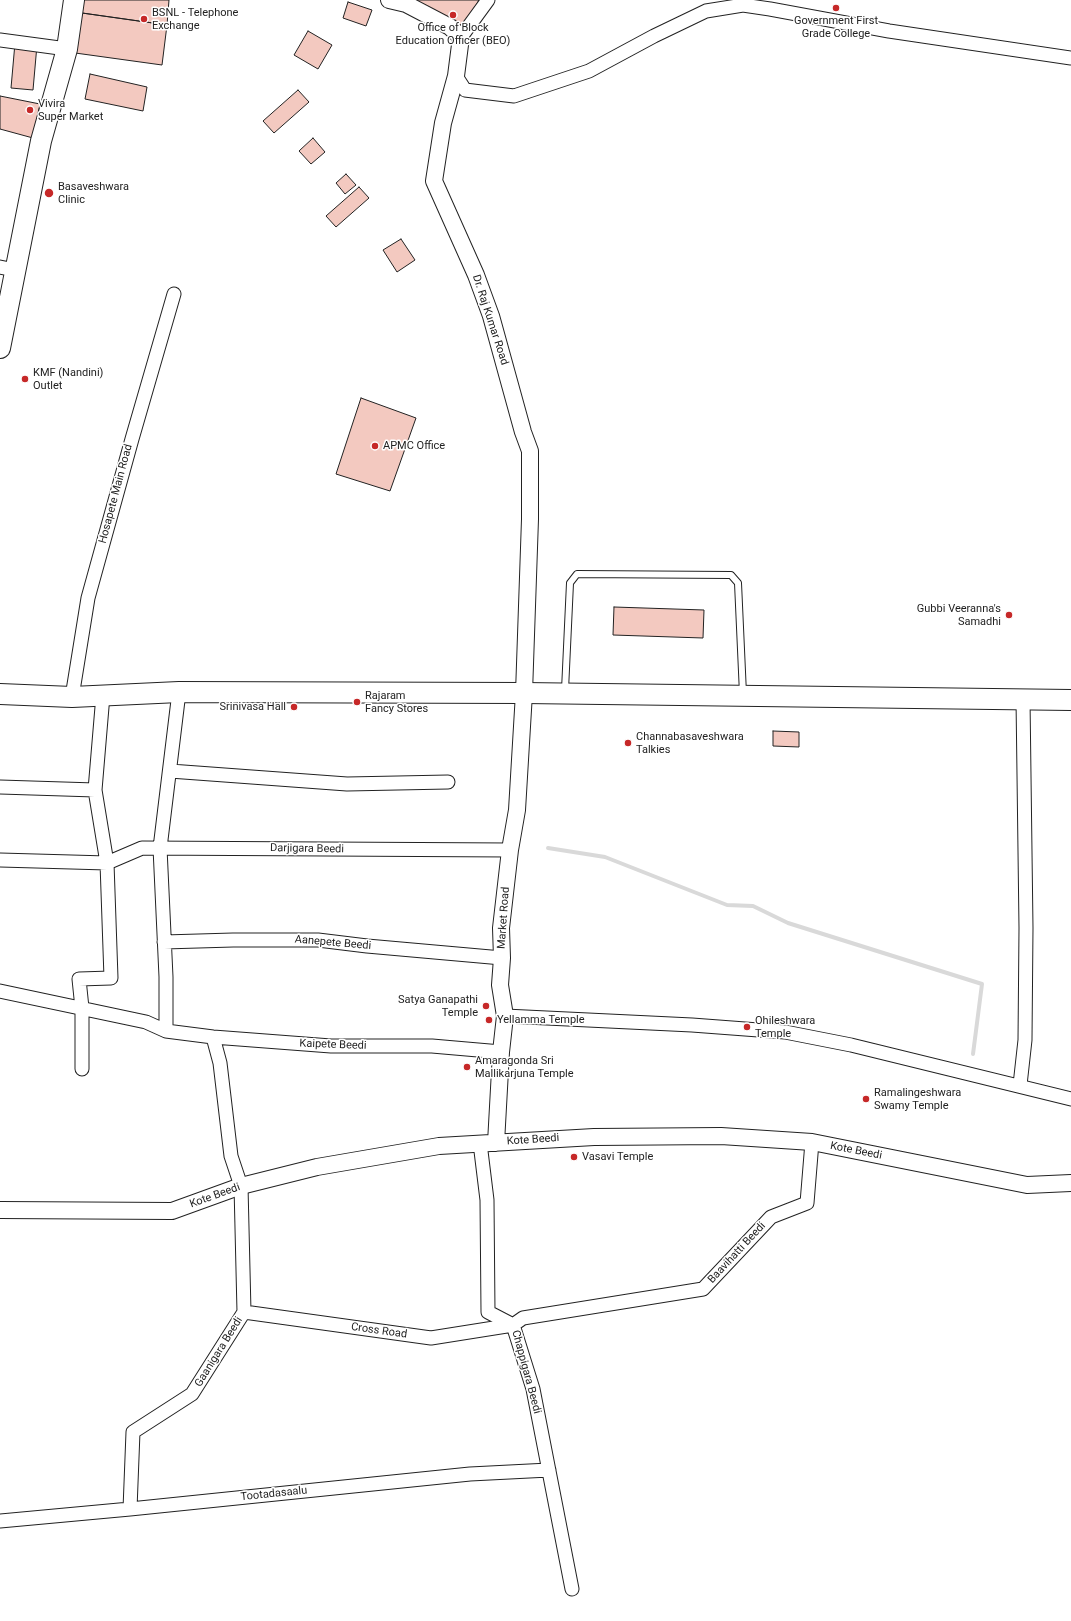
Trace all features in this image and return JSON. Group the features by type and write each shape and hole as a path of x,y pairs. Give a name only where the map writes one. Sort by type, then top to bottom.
{"main road":[{"path":"0,348 8,269 41,141 67,49 74,0"},
{"path":"0,694 72,697 179,692 565,693 1071,700"}],"street":[{"path":"389,0 413,7 450,27 461,37 488,0"},
{"path":"456,76 465,90 514,96 589,72 706,11 743,5 889,31 1071,58"},
{"name":"Dr. Raj Kumar Road","path":"461,37 456,76 443,123 434,180 476,275 491,316 523,432 530,451 530,519 524,693"},
{"path":"0,40 67,49"},
{"name":"Hosapete Main Road","path":"72,697 88,598 174,294"},
{"path":"166,1031 166,977 160,848 179,692"},
{"name":"Market Road","path":"496,1143 501,1052 505,1016 500,985 502,958 501,928 510,850 517,810 524,693"},
{"path":"82,1069 82,1008 79,979 111,978 107,863 95,790 103,695"},
{"path":"1020,1085 1025,1040 1026,928 1023,699"},
{"path":"170,771 347,784 448,782"},
{"path":"0,787 95,790"},
{"name":"Darjigara Beedi","path":"107,863 142,848 257,845 510,850"},
{"path":"0,860 107,863"},
{"name":"Aanepete Beedi","path":"164,942 318,940 367,946 502,958"},
{"name":"Kaipete Beedi","path":"0,991 146,1022 166,1031 213,1037 331,1046 432,1046 501,1052"},
{"path":"505,1016 692,1025 785,1032 851,1045 1020,1085 1071,1099"},
{"name":"Gaanigara Beedi","path":"130,1509 133,1432 192,1394 244,1312 241,1186 231,1156 220,1063 213,1037"},
{"name":"Kote Beedi","path":"0,1210 172,1211 241,1186 317,1167 439,1146 594,1137 721,1136 812,1142 1027,1185 1071,1183"},
{"name":"Baavihatti Beedi","path":"513,1326 523,1318 703,1289 771,1217 807,1202 812,1142"},
{"name":"Chappigara Beedi","path":"480,1143 487,1200 488,1312 513,1326 533,1389 572,1589"},
{"name":"Cross Road","path":"244,1312 431,1338 513,1326"},
{"name":"Tootadasaalu","path":"0,1520 130,1509 470,1474 549,1470"}],"lane":[{"path":"565,693 570,583 577,574 731,575 738,583 743,696"}],"building":[{"name":"BSNL - Telephone Exchange","path":"77,0 169,0 167,25 75,12"},
{"name":"Office of Block Education Officer (BEO)","path":"409,0 479,0 464,26 406,4"},
{"path":"348,2 372,10 366,26 343,18"},
{"path":"75,12 167,25 162,65 68,52"},
{"path":"308,31 332,45 318,69 294,55"},
{"path":"15,43 37,45 33,90 11,88"},
{"path":"90,74 147,87 143,111 85,99"},
{"path":"298,90 309,102 274,133 263,121"},
{"path":"0,96 40,104 33,138 0,129"},
{"path":"313,138 325,152 311,164 299,151"},
{"path":"346,174 356,185 345,194 336,183"},
{"path":"359,187 369,198 336,227 326,216"},
{"path":"401,239 415,260 397,272 383,250"},
{"name":"APMC Office","path":"361,398 416,418 390,491 336,474"},
{"path":"614,607 704,610 703,638 613,635"},
{"path":"773,731 799,732 799,747 773,746"}],"waterway":[{"path":"548,848 605,857 727,905 753,906 788,923 982,984 973,1054"}],"place":[{"name":"Government First Grade College","path":"836,8"},
{"name":"Office of Block Education Officer (BEO)","path":"453,15"},
{"name":"BSNL - Telephone Exchange","path":"144,19"},
{"name":"Vivira Super Market","path":"30,110"},
{"name":"Basaveshwara Clinic","path":"49,193"},
{"name":"KMF (Nandini) Outlet","path":"25,379"},
{"name":"APMC Office","path":"375,446"},
{"name":"Gubbi Veeranna's Samadhi","path":"1009,615"},
{"name":"Rajaram Fancy Stores","path":"357,702"},
{"name":"Srinivasa Hall","path":"294,707"},
{"name":"Channabasaveshwara Talkies","path":"628,743"},
{"name":"Satya Ganapathi Temple","path":"486,1006"},
{"name":"Yellamma Temple","path":"489,1020"},
{"name":"Ohileshwara Temple","path":"747,1027"},
{"name":"Amaragonda Sri Mallikarjuna Temple","path":"467,1067"},
{"name":"Ramalingeshwara Swamy Temple","path":"866,1099"},
{"name":"Vasavi Temple","path":"574,1157"}]}
